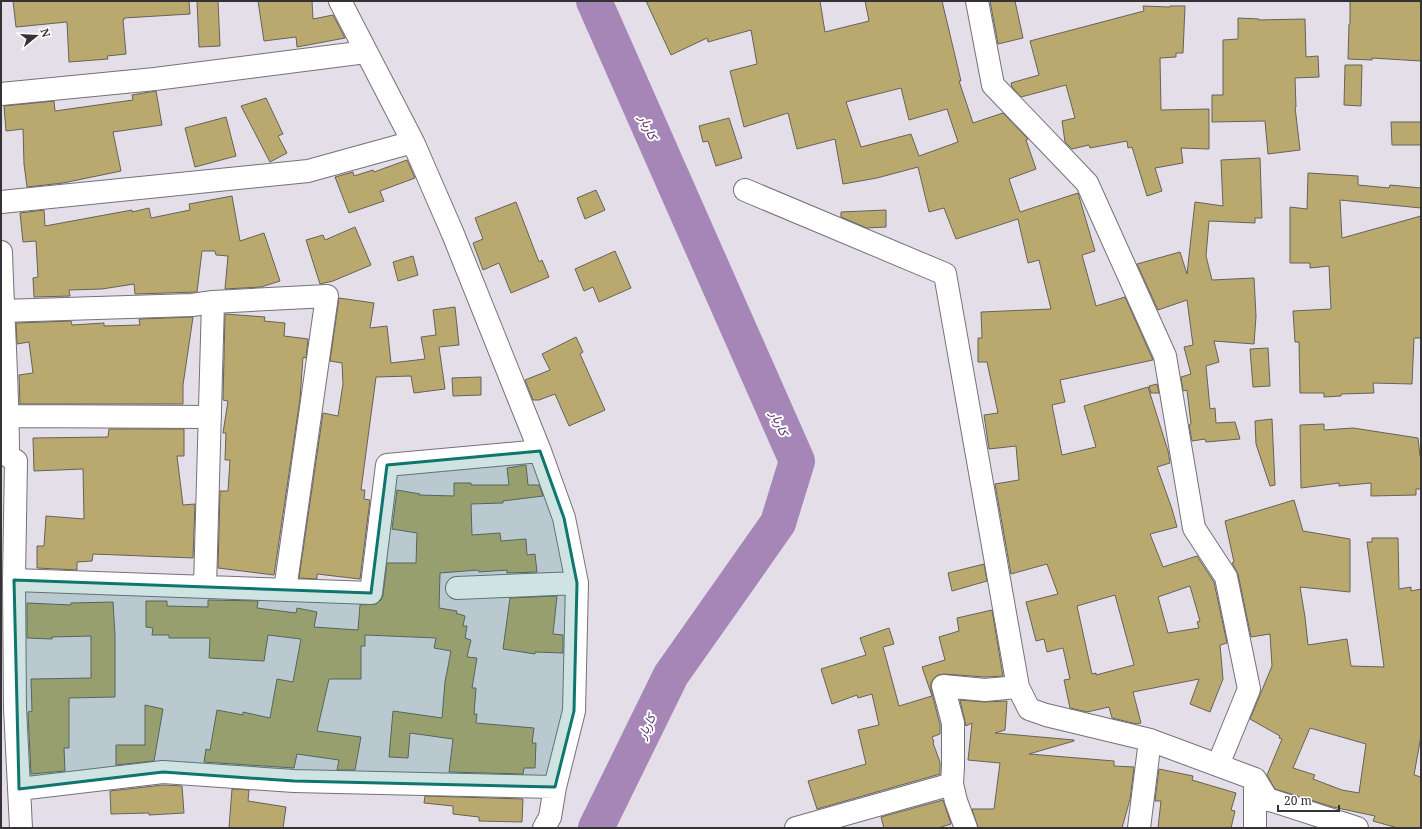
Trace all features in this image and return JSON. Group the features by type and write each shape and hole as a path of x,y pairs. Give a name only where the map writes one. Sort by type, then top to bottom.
{"street":[{"path":"340,1 413,142 453,234 540,451 564,518 577,583 574,711 555,787 550,816 544,828"},
{"path":"977,1 993,85 1087,183 1165,356 1194,528 1226,577 1249,689 1218,765"},
{"path":"1,94 155,79 366,52"},
{"path":"1,202 308,171 413,142"},
{"path":"744,190 945,274 1018,687 1029,709 1046,715 1150,740 1255,779 1267,799 1357,828"},
{"path":"1,252 2,319 8,416 8,460 14,580 8,706 19,789 21,828"},
{"path":"2,319 192,305 213,302 327,296 285,590"},
{"path":"205,587 213,302"},
{"path":"8,416 210,417"},
{"path":"14,580 371,593 387,465 540,451"},
{"path":"457,588 577,583"},
{"path":"966,828 956,801 952,784 953,723 943,686 985,690 1018,687"},
{"path":"1139,828 1150,740"},
{"path":"19,789 163,772 294,781 555,787"},
{"path":"1255,779 1255,828"},
{"path":"796,828 952,784"}],"highlighted area":[{"path":"540,451 564,518 577,583 574,711 555,787 294,781 163,772 19,789 14,580 371,593 387,465"}],"building":[{"path":"13,1 189,1 190,14 124,18 126,54 107,56 108,59 69,62 67,22 16,27"},
{"path":"197,1 218,1 220,46 199,47"},
{"path":"258,1 312,1 313,19 333,15 345,38 297,47 296,37 264,41"},
{"path":"646,1 820,1 825,32 869,21 865,1 942,1 961,81 959,81 973,123 1003,113 1028,139 1026,140 1036,169 1009,179 1020,212 1078,193 1095,251 1082,255 1096,306 1125,297 1153,360 1060,380 1065,402 1052,405 1062,455 1096,447 1084,406 1148,387 1168,451 1170,463 1157,467 1177,527 1150,534 1163,567 1197,556 1214,582 1227,643 1220,645 1223,679 1210,712 1190,704 1199,679 1133,692 1141,723 1137,724 1112,718 1109,707 1087,712 1070,708 1064,680 1070,679 1063,648 1047,652 1044,639 1036,641 1026,602 1058,594 1047,564 1011,574 995,484 1019,480 1016,446 989,449 984,415 998,413 987,362 978,362 978,338 982,338 981,312 1051,309 1039,260 1028,263 1018,219 956,239 944,208 929,212 918,167 877,178 843,184 835,139 797,149 788,113 744,127 730,71 757,64 751,30 708,42 707,38 671,55","holes":["901,88 909,120 947,109 958,142 919,156 911,134 861,147 846,102","1190,586 1200,621 1197,622 1199,628 1168,633 1158,597","1115,595 1134,665 1096,675 1096,673 1092,674 1077,606"]},
{"path":"990,1 1015,1 1023,38 998,44"},
{"path":"1350,1 1421,1 1421,61 1372,58 1372,60 1348,59"},
{"path":"1143,6 1185,6 1183,53 1176,53 1176,57 1160,58 1161,110 1209,109 1209,149 1181,148 1183,163 1155,168 1162,191 1147,196 1132,147 1128,148 1127,141 1090,148 1089,145 1072,149 1065,142 1062,121 1075,118 1066,85 1021,97 1012,87 1011,83 1039,75 1030,41 1144,11"},
{"path":"1238,18 1259,20 1305,19 1306,57 1318,56 1319,77 1295,78 1295,107 1300,150 1268,154 1265,121 1212,122 1212,95 1223,95 1223,40 1238,39"},
{"path":"1345,65 1362,65 1361,106 1344,105"},
{"path":"156,91 162,125 113,132 121,171 63,183 27,187 24,164 23,129 6,131 4,106 54,101 55,111 133,100 132,95"},
{"path":"266,98 283,134 278,136 287,153 270,162 241,106"},
{"path":"226,117 236,156 195,167 185,128"},
{"path":"729,118 742,158 716,166 708,141 703,142 699,126"},
{"path":"1391,122 1421,122 1421,145 1392,145"},
{"path":"1260,158 1262,218 1255,218 1255,223 1209,221 1206,256 1212,280 1254,278 1256,316 1254,344 1214,341 1219,362 1206,366 1210,409 1215,408 1216,423 1235,422 1240,439 1206,442 1205,439 1192,441 1189,425 1191,424 1187,390 1183,391 1181,377 1191,374 1184,347 1193,345 1187,300 1158,310 1137,264 1180,252 1187,274 1195,202 1223,206 1221,160"},
{"path":"407,160 415,178 380,191 384,201 349,213 335,177 353,172 354,176 373,170 374,172"},
{"path":"1308,173 1358,176 1358,185 1389,188 1390,185 1421,188 1421,208 1340,200 1342,238 1421,216 1421,338 1414,338 1412,384 1373,383 1374,393 1341,394 1341,396 1324,397 1324,393 1300,393 1299,342 1295,342 1293,311 1331,309 1329,266 1310,268 1310,263 1290,263 1290,207 1307,209"},
{"path":"596,190 605,210 585,219 577,198"},
{"path":"232,196 240,241 264,233 280,281 261,287 225,289 228,256 216,255 215,251 202,251 197,292 135,294 134,284 102,289 69,290 70,296 34,297 33,278 38,277 36,241 23,242 20,213 44,210 45,226 149,208 151,218 190,210 189,204"},
{"path":"516,202 539,262 542,260 549,277 511,293 499,263 483,270 473,243 483,239 475,218"},
{"path":"886,210 886,227 867,228 841,217 841,212"},
{"path":"355,227 371,265 333,281 320,284 306,240 323,235 325,240"},
{"path":"615,251 631,288 599,302 593,287 584,291 575,269"},
{"path":"413,256 418,275 398,281 393,262"},
{"path":"339,298 374,303 370,328 387,326 391,363 425,359 421,337 436,335 433,310 455,307 459,345 439,347 445,389 414,393 411,376 376,377 361,490 365,490 364,499 370,500 360,579 317,574 317,579 299,578 323,413 338,416 343,384 342,363 330,361"},
{"path":"225,314 265,317 264,321 285,323 284,336 308,339 306,358 303,357 300,399 274,575 218,568 220,491 228,491 230,460 225,460 226,433 223,433 228,401 223,400"},
{"path":"193,317 183,385 183,404 20,404 19,375 33,373 29,342 17,344 16,323 71,321 72,325 104,323 104,326 140,325 139,319"},
{"path":"576,337 583,352 580,354 605,410 569,426 555,394 539,400 533,400 525,380 550,370 542,354"},
{"path":"1268,348 1270,386 1253,387 1250,349"},
{"path":"481,377 481,395 453,396 452,378"},
{"path":"1157,384 1159,393 1151,393 1149,386"},
{"path":"1272,419 1275,485 1270,486 1256,444 1255,421"},
{"path":"1324,424 1324,430 1353,428 1418,438 1421,456 1421,489 1416,489 1416,495 1371,496 1371,483 1339,486 1339,483 1301,488 1300,425"},
{"path":"109,429 184,429 184,456 177,456 183,505 195,504 193,558 93,554 92,561 77,562 77,570 37,568 37,546 44,546 46,516 84,519 83,469 34,471 33,438 108,437"},
{"path":"526,465 528,485 539,485 543,496 503,501 503,503 471,504 472,535 500,533 501,541 526,539 527,555 535,554 537,572 507,573 507,570 479,572 478,570 440,573 439,608 457,611 456,613 465,616 463,626 467,626 465,638 471,640 467,657 477,658 472,688 476,688 474,714 477,714 476,723 534,728 532,743 536,743 535,768 524,768 523,774 449,772 453,739 410,733 408,758 389,757 393,711 442,718 445,682 451,651 434,648 436,638 365,635 365,646 361,646 361,679 329,679 317,731 361,737 355,770 337,770 339,760 297,754 294,768 204,762 206,749 210,750 217,710 243,715 243,712 270,718 277,679 293,682 301,639 268,635 264,661 209,658 210,638 169,638 169,635 152,635 153,628 146,627 146,601 167,601 167,606 208,607 208,600 258,601 257,608 296,613 297,608 317,612 314,627 358,630 360,605 376,604 381,600 387,563 416,563 417,533 392,529 397,490 420,494 419,495 454,496 454,483 471,483 471,485 509,485 507,468"},
{"path":"1294,500 1303,531 1350,539 1350,592 1300,587 1308,645 1347,639 1351,666 1384,667 1367,542 1372,542 1372,538 1398,538 1399,589 1411,587 1411,591 1421,589 1421,736 1414,775 1421,777 1421,828 1398,828 1373,821 1375,816 1333,807 1275,789 1267,775 1282,739 1279,738 1280,736 1250,719 1272,666 1270,634 1251,637 1238,574 1232,563 1234,562 1225,521","holes":["1310,728 1366,744 1359,793 1342,790 1313,779 1315,775 1293,768"]},
{"path":"984,564 987,581 952,591 948,573"},
{"path":"557,596 553,634 563,635 563,653 535,652 535,654 503,649 510,598"},
{"path":"113,602 115,635 115,697 69,698 69,748 64,748 65,771 31,774 28,712 32,711 31,679 91,678 91,636 52,637 52,639 27,638 27,603 71,605 71,603"},
{"path":"992,610 1003,676 985,677 944,674 938,675 931,683 931,689 940,725 940,734 932,737 940,762 940,774 817,809 808,781 866,764 858,730 879,725 872,694 858,698 857,695 832,704 821,669 866,655 860,638 889,628 894,644 883,647 899,706 932,696 922,667 945,660 939,637 959,631 957,618"},
{"path":"960,700 984,702 1007,701 1005,730 995,733 1074,740 1029,754 1114,761 1114,766 1134,767 1130,799 1122,828 978,828 972,809 994,809 1000,763 968,760 972,723 966,726"},
{"path":"145,705 163,709 154,761 116,765 116,745 145,745"},
{"path":"1159,769 1193,776 1192,780 1236,793 1231,810 1235,811 1231,828 1158,828 1161,801 1155,801"},
{"path":"163,785 182,786 184,813 149,815 149,813 111,814 110,791"},
{"path":"232,789 249,790 248,801 286,807 283,828 229,828"},
{"path":"425,796 523,799 522,822 479,821 479,817 453,814 453,806 424,803"},
{"path":"943,800 951,824 938,828 884,828 881,817"}],"waterway":[{"name":"کاربار","path":"594,1 797,461 778,523 671,675 596,828"}]}
